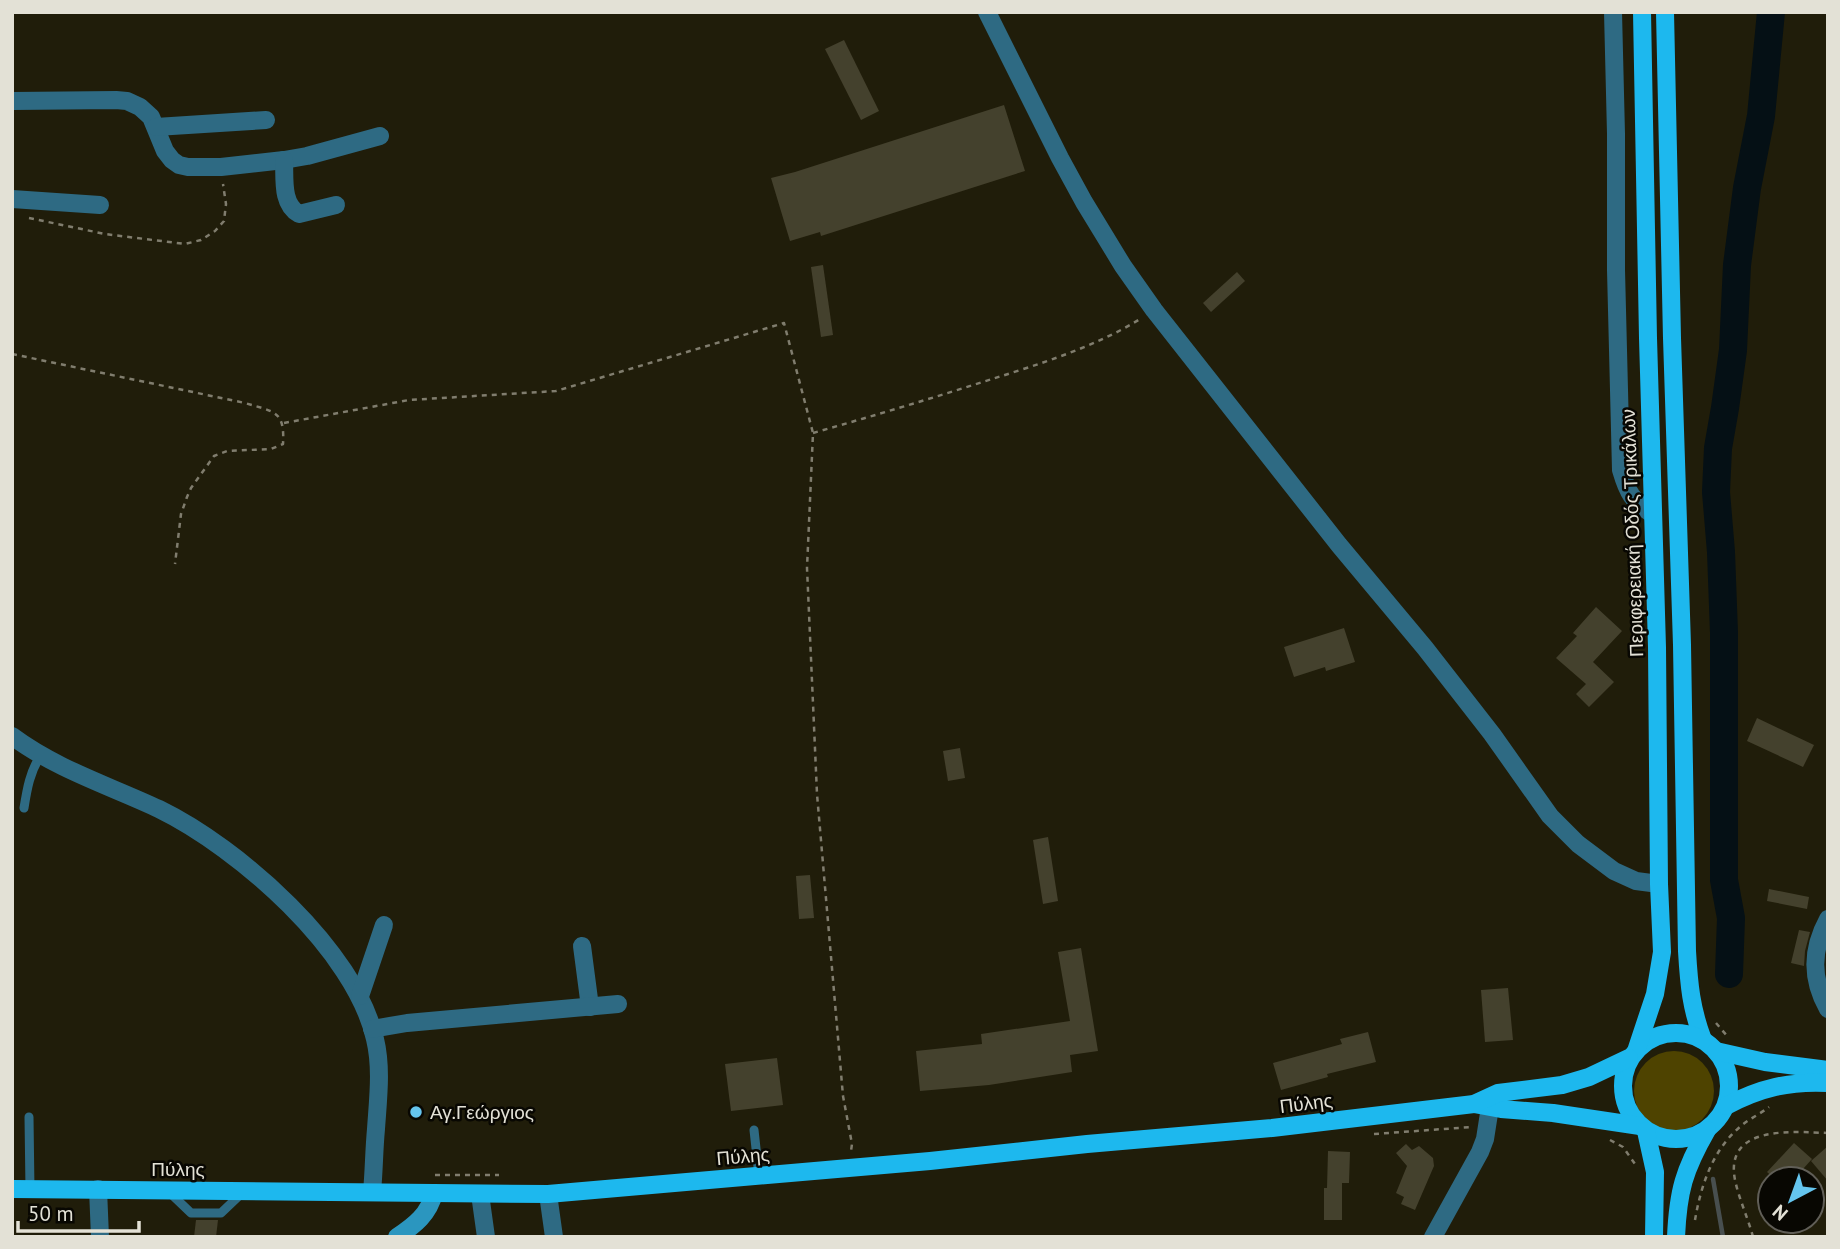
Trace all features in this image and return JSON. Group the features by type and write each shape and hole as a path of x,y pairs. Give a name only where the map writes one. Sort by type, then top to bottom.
{"main road":[{"name":"Περιφερειακή Οδός Τρικάλων","path":"1633,1053 1648,1019 1662,960 1642,12"},
{"path":"1665,12 1688,963 1690,995 1695,1017 1710,1045 1724,1063 1729,1077 1726,1106 1694,1152 1683,1179 1676,1237"},
{"path":"1482,1105 1498,1094 1562,1085 1589,1077 1633,1053 1651,1038 1668,1032 1686,1033 1710,1045 1765,1062 1828,1070"},
{"path":"1633,1053 1623,1076 1622,1094 1628,1111 1643,1128 1661,1138 1677,1139 1693,1137 1707,1130"},
{"path":"1726,1106 1771,1087 1828,1083"},
{"path":"1482,1105 1553,1113 1643,1128"},
{"name":"Πύλης","path":"21,1189 372,1192 434,1184 480,1194 548,1194 1272,1128 1482,1105"},
{"path":"1643,1128 1655,1172 1654,1237"}],"street":[{"path":"987,12 1084,202 1154,310 1492,734 1550,816 1578,845 1614,871 1636,881 1659,884"},
{"path":"1612,12 1621,470 1627,489 1636,503 1652,514"},
{"path":"12,101 127,102 140,107 151,117 165,151 179,165 188,167 222,167 284,160 380,136"},
{"path":"156,127 266,120"},
{"path":"284,160 287,202 292,210 299,214 336,205"},
{"path":"12,199 100,205"},
{"path":"12,736 41,755 160,810 204,834 265,883 303,920 333,957 360,996 377,1048 379,1075 372,1192"},
{"path":"1828,919 1819,940 1815,961 1816,980 1828,1009"},
{"path":"360,996 384,925"},
{"path":"582,946 590,1007"},
{"path":"372,1028 618,1004"},
{"path":"1433,1237 1485,1139 1482,1105"},
{"path":"407,1234 431,1206 434,1184"},
{"path":"98,1189 100,1237"},
{"path":"480,1194 486,1237"},
{"path":"548,1194 554,1237"}],"lane":[{"path":"24,808 28,785 41,755"},
{"path":"21,1189 29,1117"},
{"path":"754,1130 758,1176"}],"path":[{"path":"23,217 105,234 185,244 201,240 224,221 226,204 222,167"},
{"path":"813,433 1043,363 1125,328 1154,310"},
{"path":"284,423 409,400 556,390 784,323 813,433 807,568 817,794 843,1096 852,1144 852,1168"},
{"path":"12,354 245,403 280,417 284,423 283,444 271,449 227,451 214,456 191,488 181,514 175,564"},
{"path":"1713,1017 1727,1036 1738,1044"},
{"path":"1694,1227 1701,1191 1717,1153 1740,1126 1777,1101"},
{"path":"1753,1237 1735,1179 1734,1161 1738,1152 1748,1142 1772,1132 1828,1133"},
{"path":"434,1184 501,1175"}],"shaded area":[{"path":"1666,1051 1682,1051 1703,1062 1714,1083 1714,1099 1703,1120 1682,1131 1666,1131 1652,1125 1640,1113 1634,1099 1634,1083 1640,1069 1652,1057"}],"building":[{"path":"844,40 879,111 861,120 825,49"},
{"path":"1004,105 1025,171 821,236 820,232 790,241 771,178"},
{"path":"823,265 833,335 821,337 811,267"},
{"path":"1237,272 1245,281 1211,312 1203,303"},
{"path":"1596,607 1622,631 1593,662 1614,682 1589,707 1576,694 1586,684 1556,658 1577,636 1573,633"},
{"path":"1344,628 1355,662 1326,671 1325,667 1294,677 1284,647"},
{"path":"1757,718 1814,745 1803,767 1747,741"},
{"path":"960,748 965,778 948,781 943,751"},
{"path":"1048,837 1058,901 1043,904 1033,840"},
{"path":"810,875 814,918 799,919 796,876"},
{"path":"1769,889 1809,897 1807,909 1767,901"},
{"path":"1799,930 1810,932 1804,966 1791,963"},
{"path":"1081,948 1098,1051 1070,1055 1072,1072 989,1085 920,1091 916,1051 982,1044 981,1034 1070,1021 1058,952"},
{"path":"1508,988 1513,1040 1485,1042 1481,990"},
{"path":"1368,1032 1376,1062 1327,1074 1328,1077 1281,1090 1273,1063 1342,1044 1340,1039"},
{"path":"777,1058 783,1105 731,1111 725,1064"},
{"path":"1794,1143 1812,1159 1807,1165 1774,1165"},
{"path":"1406,1144 1412,1150 1419,1146 1433,1158 1434,1166 1415,1210 1401,1204 1404,1197 1396,1193 1407,1166 1396,1153"},
{"path":"1828,1146 1828,1181 1826,1165 1814,1165 1811,1161"},
{"path":"1328,1151 1350,1152 1349,1183 1342,1183 1342,1220 1324,1220"},
{"path":"196,1220 218,1220 216,1237 194,1237"}],"waterway":[{"path":"1729,974 1731,918 1724,880 1724,633 1716,492 1718,448 1733,350 1737,265 1747,188 1761,116 1771,12"},
{"path":"1713,1179 1723,1237"}],"place":[{"name":"Αγ.Γεώργιος","path":"416,1112"}]}
